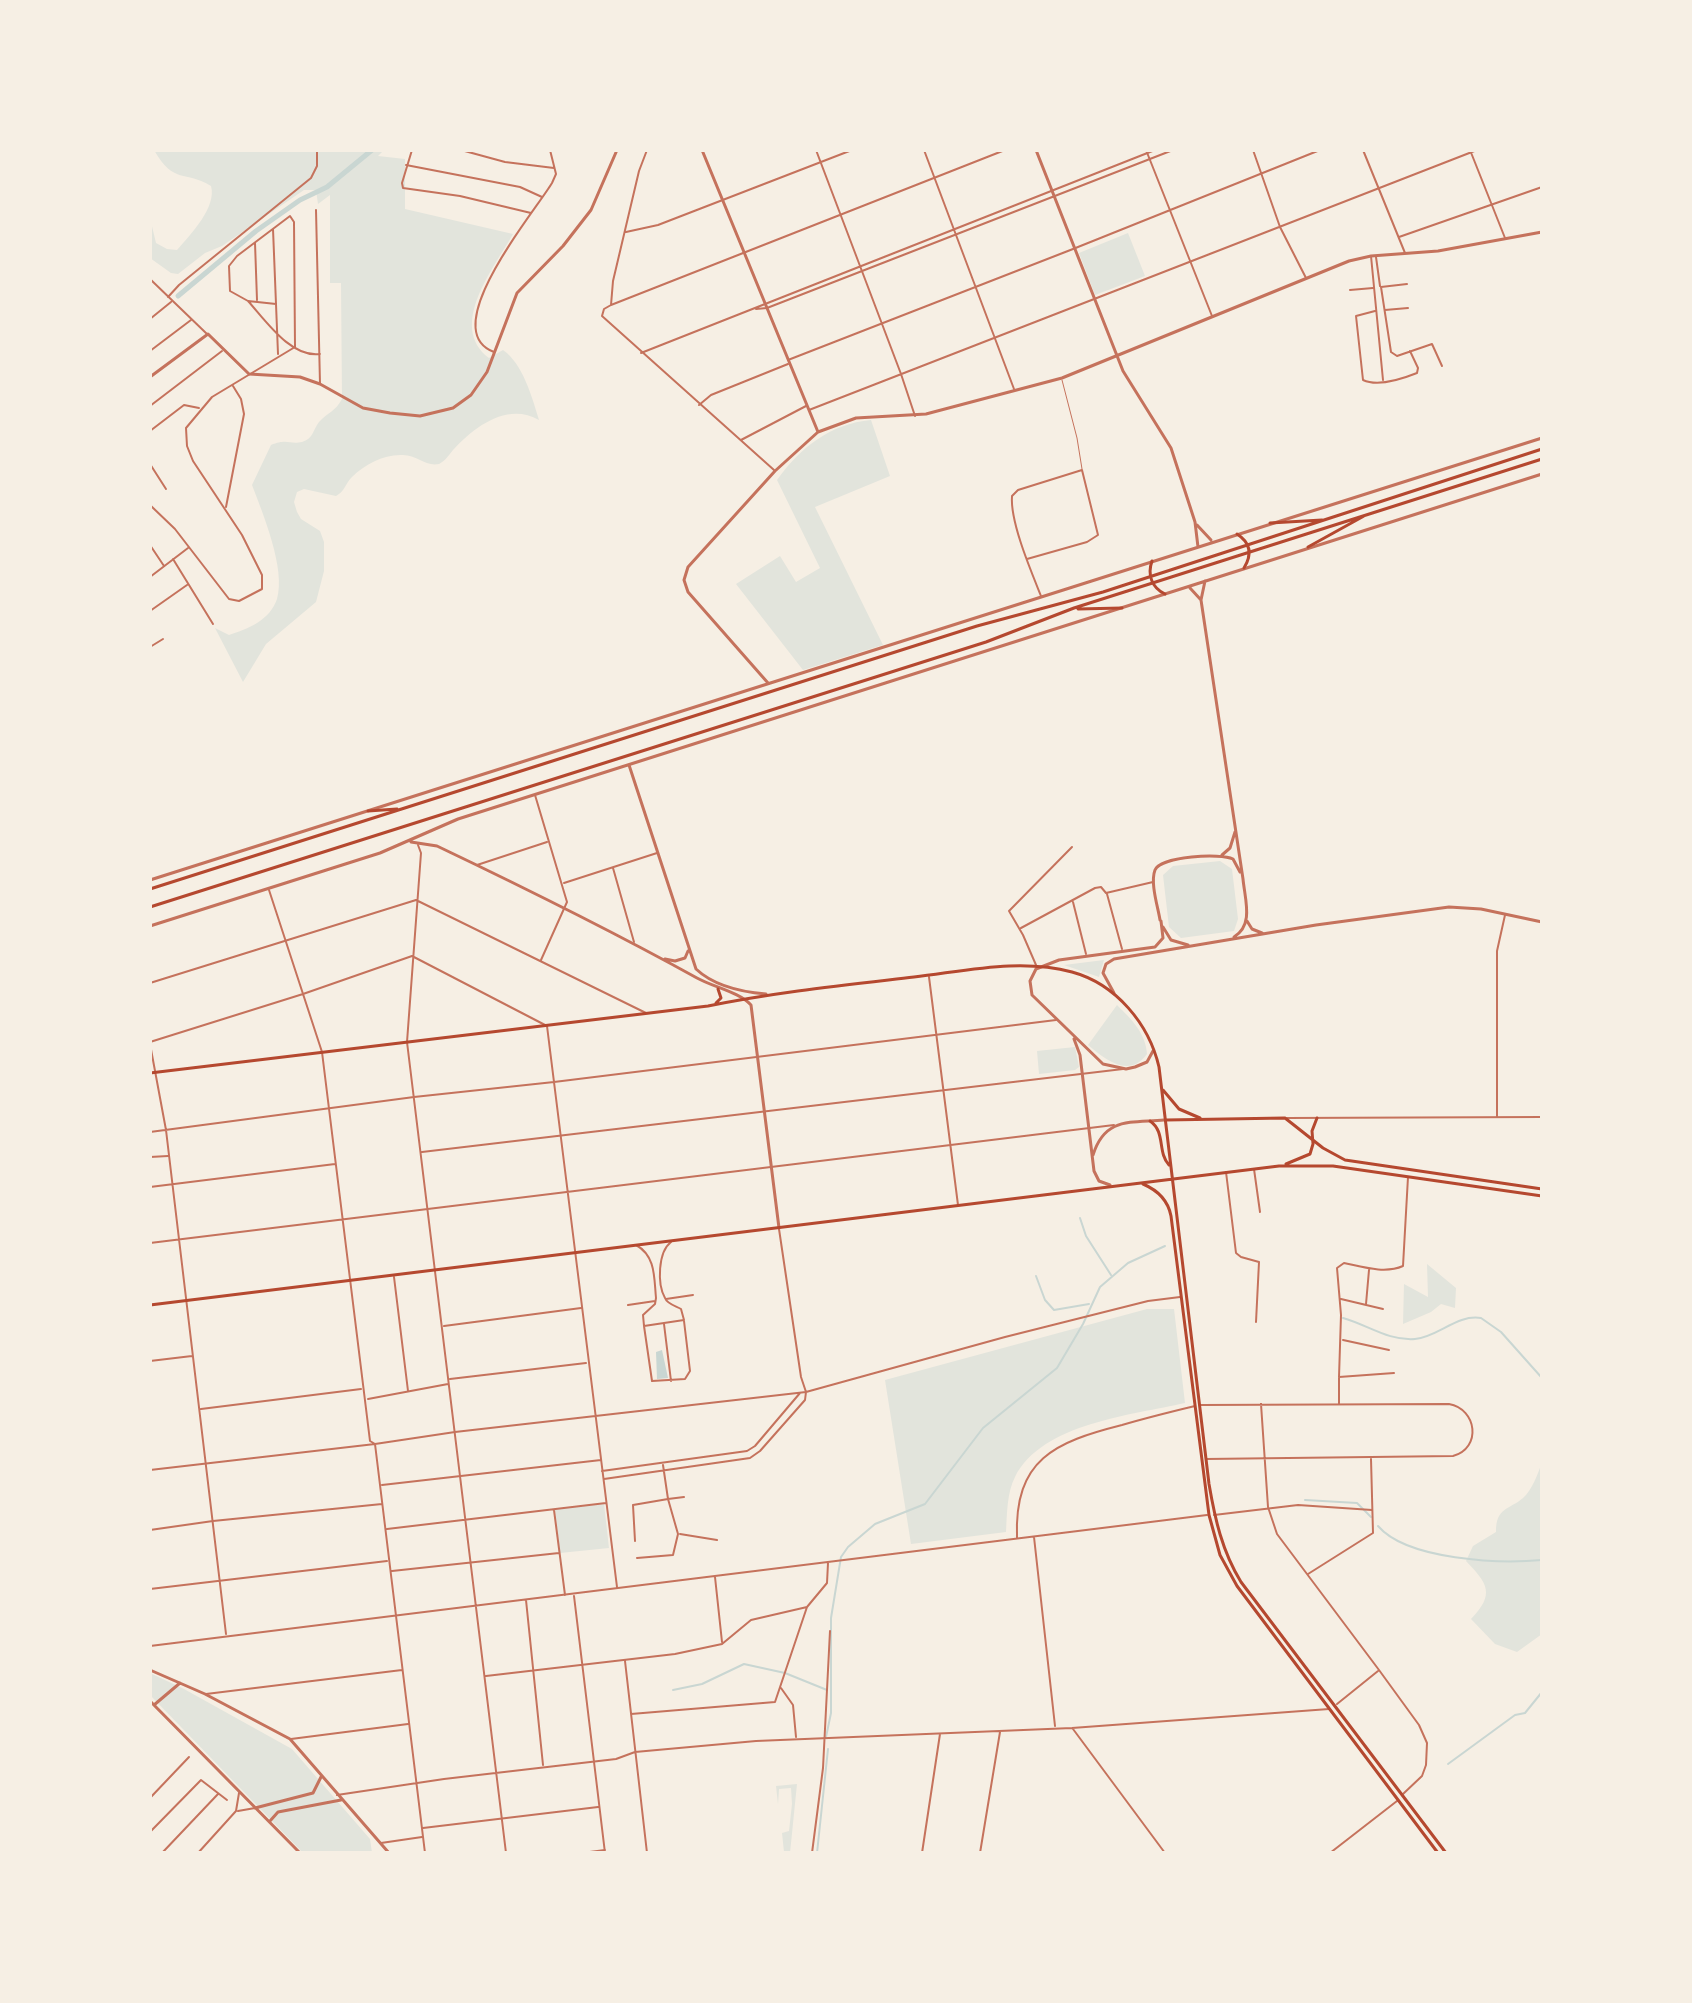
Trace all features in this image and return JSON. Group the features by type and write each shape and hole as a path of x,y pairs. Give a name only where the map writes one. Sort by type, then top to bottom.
{"main road":[{"path":"150,889 977,626 1066,603 1542,449"},
{"path":"150,907 986,642 1074,608 1542,459"},
{"path":"1308,547 1369,514"},
{"path":"1270,523 1326,520"},
{"path":"1237,534 1248,545 1250,553 1244,568"},
{"path":"1152,561 1152,583 1165,594"},
{"path":"1074,608 1122,608"},
{"path":"368,811 405,809"},
{"path":"150,1073 708,1006 766,994 1021,965 1073,972 1098,983 1135,1016 1154,1048 1184,1273 1196,1405 1206,1459 1211,1515 1241,1582 1446,1853"},
{"path":"708,1006 720,1000 718,989"},
{"path":"1160,1084 1179,1109 1204,1119"},
{"path":"1164,1120 1285,1118 1338,1157 1351,1161 1542,1189"},
{"path":"1279,1166 1307,1157 1312,1151 1312,1131 1317,1118"},
{"path":"1150,1121 1158,1128 1164,1161 1169,1165"},
{"path":"150,1305 350,1282 575,1250 1279,1166 1333,1166 1542,1196"},
{"path":"1139,1182 1155,1190 1170,1209 1215,1542 1234,1582 1438,1853"}],"street":[{"path":"168,297 311,178 317,166 317,150"},
{"path":"412,150 402,183 405,189 460,196 532,213"},
{"path":"461,150 505,162 555,168"},
{"path":"495,353 484,349 477,340 477,311 488,279 556,174 550,150"},
{"path":"150,279 249,374 296,376 320,384 363,408 420,416 453,408 471,395 487,372 517,293 580,227 602,191 617,150"},
{"path":"611,305 613,281 639,171 647,150"},
{"path":"702,150 818,432"},
{"path":"816,150 915,416"},
{"path":"625,233 658,225 852,150"},
{"path":"924,150 1015,391"},
{"path":"775,471 641,353 604,318 602,312 611,305 744,251 1005,150"},
{"path":"1036,150 1116,354 1171,448 1195,522 1198,547"},
{"path":"766,305 1155,150"},
{"path":"641,353 766,305 862,273 1173,150"},
{"path":"1253,150 1280,227 1306,278"},
{"path":"699,405 711,395 882,323 1320,150"},
{"path":"1363,150 1405,255"},
{"path":"740,441 807,408 996,339 1477,150"},
{"path":"1470,151 1505,240"},
{"path":"1147,152 1212,317"},
{"path":"406,165 520,187 543,198"},
{"path":"1399,237 1542,187"},
{"path":"316,210 320,384"},
{"path":"276,304 248,301 234,293 229,287 229,266 273,227 292,217 295,347"},
{"path":"273,227 278,357"},
{"path":"768,683 693,598 684,580 688,567 775,471 818,432 856,418 915,416 1062,378 1349,261 1505,240 1542,232"},
{"path":"255,242 257,303"},
{"path":"1373,256 1391,352 1397,356 1432,344 1442,366"},
{"path":"1373,256 1383,382"},
{"path":"1381,287 1407,284"},
{"path":"1350,290 1374,288"},
{"path":"150,319 172,301"},
{"path":"248,301 276,332 295,347 308,355 320,354"},
{"path":"1384,310 1408,308"},
{"path":"1375,311 1357,314 1363,380 1383,382 1417,373 1418,368 1410,351"},
{"path":"150,351 192,319"},
{"path":"150,377 208,334"},
{"path":"150,505 175,529 229,599 239,601 262,589 262,575 226,509 193,461 187,446 186,428 200,409 232,384 295,347"},
{"path":"150,406 223,350"},
{"path":"226,509 244,414 241,399 232,384"},
{"path":"150,431 184,405 200,409"},
{"path":"150,880 1542,438"},
{"path":"150,464 166,489"},
{"path":"1027,559 1087,542 1098,535 1082,470 1018,490 1012,496 1027,559 1041,596"},
{"path":"150,926 408,842 458,819 1542,474"},
{"path":"1195,522 1212,541"},
{"path":"150,545 164,566"},
{"path":"150,577 189,547"},
{"path":"173,559 213,624"},
{"path":"1205,581 1201,600 1247,921 1252,929 1266,935"},
{"path":"150,611 188,584"},
{"path":"1189,587 1201,600"},
{"path":"150,647 163,639"},
{"path":"629,765 696,969 703,976 735,989 766,994"},
{"path":"535,795 567,902 566,910 540,961"},
{"path":"1222,855 1232,844 1235,829"},
{"path":"476,865 549,841"},
{"path":"408,842 429,844 476,865 634,942 718,989 745,998 751,1005 779,1228 805,1400 760,1451 750,1458 604,1479"},
{"path":"416,842 421,853 407,1042 506,1853"},
{"path":"421,853 429,844"},
{"path":"1038,966 1009,911 1072,847"},
{"path":"563,883 658,852"},
{"path":"1126,1069 1103,1064 1032,995 1030,981 1038,966 1159,945 1163,934 1155,870 1163,862 1222,855 1233,859 1243,879"},
{"path":"613,867 634,942"},
{"path":"1106,893 1155,882"},
{"path":"1020,928 1101,887 1106,893 1122,951"},
{"path":"269,888 322,1052 370,1441 375,1444 381,1485 425,1853"},
{"path":"150,983 416,900 647,1013"},
{"path":"1072,901 1087,956"},
{"path":"1116,996 1103,973 1110,961 1230,939 1449,907 1481,909 1542,922"},
{"path":"1497,1117 1497,951 1505,915"},
{"path":"1161,921 1171,940 1192,946"},
{"path":"1230,939 1242,932 1247,921"},
{"path":"661,958 683,960 688,949"},
{"path":"227,1636 166,1130 150,1043 412,956 547,1026 617,1588"},
{"path":"929,975 958,1206"},
{"path":"150,1132 1056,1020"},
{"path":"1072,1036 1078,1049 1082,1073 1092,1159 1099,1181 1116,1186"},
{"path":"421,1152 1126,1069 1147,1062 1154,1048"},
{"path":"1285,1118 1542,1117"},
{"path":"150,1243 1164,1120"},
{"path":"1092,1159 1105,1131 1125,1124"},
{"path":"150,1157 169,1156"},
{"path":"150,1187 336,1163"},
{"path":"1254,1169 1260,1212"},
{"path":"1226,1172 1236,1253 1259,1262 1256,1322"},
{"path":"1339,1403 1341,1340 1337,1268 1344,1263 1369,1269 1399,1268 1404,1264 1408,1177"},
{"path":"665,1299 660,1257 664,1248 675,1240"},
{"path":"635,1245 646,1252 652,1262 656,1301 643,1315 650,1379 654,1382 685,1379 690,1371 681,1309 665,1299"},
{"path":"1366,1305 1369,1269"},
{"path":"394,1276 408,1391"},
{"path":"665,1299 693,1295"},
{"path":"150,1470 806,1392 1005,1337 1148,1301 1181,1297"},
{"path":"1340,1299 1383,1309"},
{"path":"628,1305 656,1301"},
{"path":"442,1327 582,1308"},
{"path":"644,1326 684,1320"},
{"path":"664,1323 671,1381"},
{"path":"1341,1340 1389,1350"},
{"path":"150,1361 193,1356"},
{"path":"449,1379 589,1363"},
{"path":"1339,1377 1394,1373"},
{"path":"602,1471 747,1451 755,1446 800,1392 801,1377"},
{"path":"365,1399 449,1384"},
{"path":"200,1409 364,1389"},
{"path":"1261,1403 1268,1507 1277,1534 1419,1725 1427,1743 1422,1776 1403,1795"},
{"path":"1017,1539 1021,1495 1034,1467 1044,1456 1073,1438 1196,1405 1449,1404 1462,1409 1470,1418 1473,1435 1460,1455 1206,1459"},
{"path":"771,1427 776,1431"},
{"path":"1307,1575 1373,1533 1371,1458"},
{"path":"381,1485 601,1460"},
{"path":"637,1558 673,1555 678,1534 668,1499 663,1464"},
{"path":"635,1541 633,1505 684,1497"},
{"path":"386,1529 606,1503"},
{"path":"150,1530 383,1504"},
{"path":"150,1646 1268,1507 1316,1505 1372,1510"},
{"path":"554,1509 565,1595"},
{"path":"678,1534 717,1540"},
{"path":"1034,1536 1055,1728"},
{"path":"391,1571 559,1553"},
{"path":"150,1589 390,1561"},
{"path":"631,1714 775,1702 807,1607 827,1583 828,1562"},
{"path":"715,1576 722,1644"},
{"path":"573,1594 605,1852 582,1853"},
{"path":"526,1599 544,1767"},
{"path":"485,1676 675,1654 722,1644 751,1620 807,1607"},
{"path":"812,1853 825,1737 830,1631"},
{"path":"625,1660 647,1853"},
{"path":"150,1670 205,1694 290,1739 389,1853"},
{"path":"205,1694 403,1670"},
{"path":"1334,1706 1379,1670"},
{"path":"154,1705 180,1683"},
{"path":"780,1687 793,1703 796,1739"},
{"path":"150,1701 300,1853"},
{"path":"337,1795 616,1759 635,1752 825,1737 1072,1728 1329,1709"},
{"path":"290,1739 409,1724"},
{"path":"1072,1728 1165,1853"},
{"path":"980,1853 1000,1730"},
{"path":"922,1853 941,1732"},
{"path":"150,1798 189,1757"},
{"path":"236,1811 313,1793 321,1777"},
{"path":"150,1832 201,1780 227,1800"},
{"path":"198,1853 236,1811 239,1792"},
{"path":"162,1853 219,1793"},
{"path":"269,1822 278,1812 341,1800"},
{"path":"1330,1853 1398,1800"},
{"path":"422,1828 598,1807"},
{"path":"378,1842 423,1837"}],"lane":[{"path":"1062,378 1082,470"}],"shaded area":[{"path":"154,150 384,150 378,156 405,159 405,209 513,234 478,297 472,330 477,345 489,358 503,350 516,364 526,382 539,420 516,414 493,419 471,433 439,464 408,456 382,458 357,472 336,496 304,489 297,492 294,502 297,512 301,519 320,531 324,542 324,571 316,602 266,644 243,682 215,628 229,635 258,623 274,606 279,587 276,557 252,485 271,445 306,441 319,422 342,399 341,283 330,283 330,195 318,204 316,190 304,190 222,246 205,253 178,274 171,273 150,258 150,218 156,243 177,250 207,211 211,186 174,173"},
{"path":"1128,233 1145,276 1095,295 1079,253"},
{"path":"871,420 890,476 815,507 883,645 803,670 736,584 780,556 796,582 820,568 777,480 796,457 818,439 842,426"},
{"path":"1220,861 1232,869 1238,919 1234,931 1181,938 1169,927 1163,875 1173,866"},
{"path":"1104,960 1099,977 1064,965"},
{"path":"1117,1005 1137,1027 1146,1046 1147,1054 1133,1065 1117,1064 1088,1045"},
{"path":"1075,1047 1079,1067 1075,1070 1039,1074 1037,1051"},
{"path":"1427,1264 1456,1288 1455,1308 1441,1304 1431,1312 1403,1324 1404,1284 1428,1297"},
{"path":"1147,1309 1174,1309 1185,1403 1091,1424 1046,1444 1028,1459 1012,1483 1006,1532 911,1544 885,1380"},
{"path":"662,1350 668,1378 657,1379 656,1352"},
{"path":"1542,1462 1542,1634 1517,1652 1495,1644 1471,1619 1483,1603 1486,1589 1466,1561 1473,1546 1496,1532 1501,1513 1526,1495"},
{"path":"604,1504 609,1548 560,1553 555,1509"},
{"path":"150,1673 292,1749 370,1839 372,1853 303,1853 150,1695"},
{"path":"797,1784 790,1853 773,1853 784,1852 782,1833 789,1831 792,1804 791,1788 779,1789 778,1804 776,1786"}],"waterway":[{"path":"178,296 256,231 300,200 327,187 372,150"},
{"path":"1080,1218 1086,1236 1111,1275"},
{"path":"826,1737 831,1713 831,1618 841,1557 875,1524 925,1504 983,1428 1057,1368 1100,1287 1128,1263 1165,1246"},
{"path":"1036,1276 1045,1300 1054,1310 1089,1304"},
{"path":"1343,1318 1405,1339 1432,1334 1464,1319 1481,1318 1501,1332 1542,1378"},
{"path":"1305,1500 1357,1503 1371,1517"},
{"path":"1378,1526 1392,1537 1432,1553 1479,1560 1542,1560"},
{"path":"673,1690 702,1684 744,1664 785,1673 827,1690"},
{"path":"1448,1764 1515,1715 1525,1713 1542,1692"},
{"path":"817,1853 828,1749"}]}
